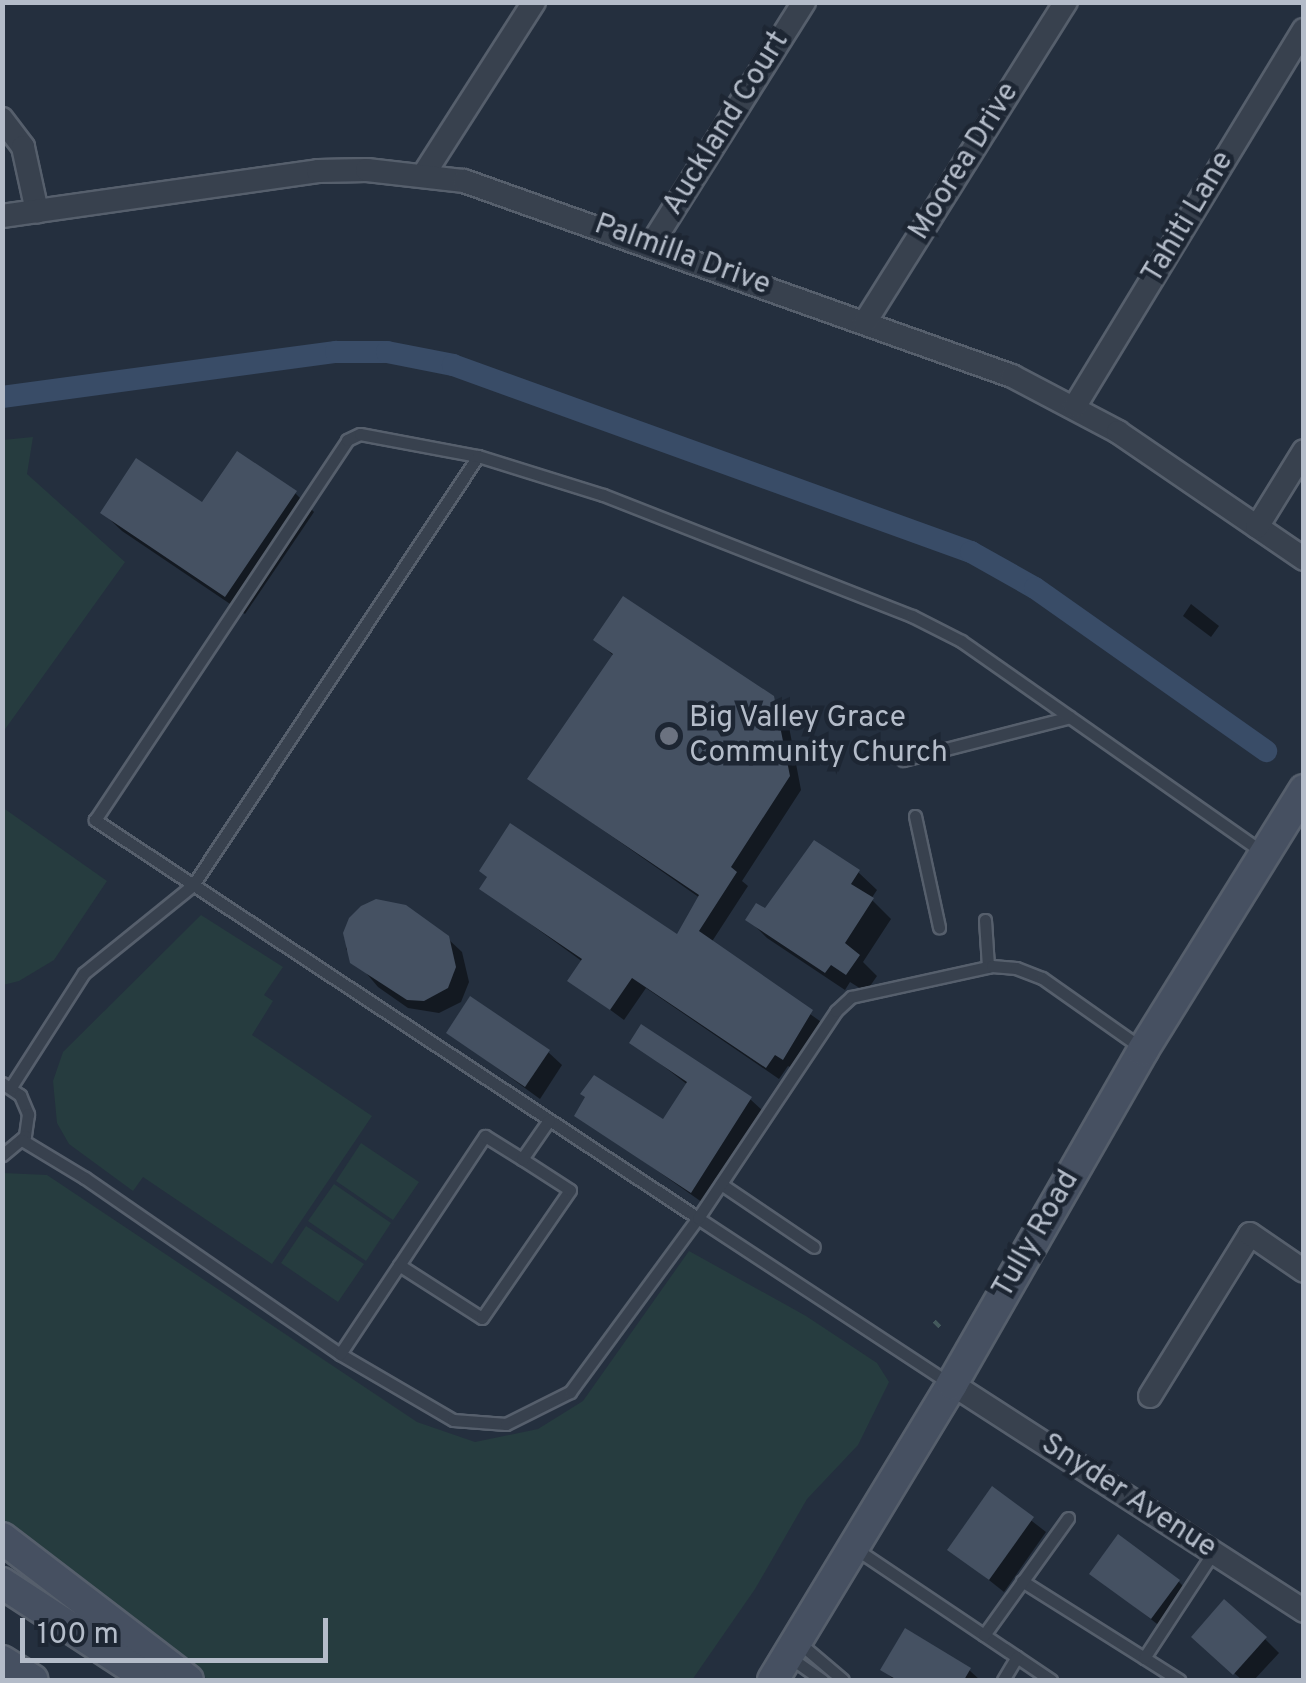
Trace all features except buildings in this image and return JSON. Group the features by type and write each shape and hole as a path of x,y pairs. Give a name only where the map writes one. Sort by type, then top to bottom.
{"main road":[{"name":"Tully Road","path":"786,1659 952,1384 1144,1050 1264,853 1298,810"},
{"path":"2,1538 188,1680"},
{"path":"2,1583 150,1680"},
{"path":"2,1661 32,1680"}],"street":[{"path":"424,174 534,2"},
{"name":"Auckland Court","path":"651,245 804,2"},
{"name":"Moorea Drive","path":"865,322 1066,2"},
{"name":"Tahiti Lane","path":"1075,406 1304,30"},
{"path":"2,120 23,147 37,211"},
{"name":"Palmilla Drive","path":"2,216 318,171 424,174 512,195 1012,376 1075,406 1304,559"},
{"path":"1257,527 1304,451"},
{"path":"1150,1396 1250,1234 1304,1271"},
{"name":"Snyder Avenue","path":"952,1384 1302,1606"}],"lane":[{"path":"952,1384 94,820 347,440 360,434 478,456 603,495 912,616 961,641 1264,853"},
{"path":"2,1155 22,1140 28,1114 7,1085 84,973 193,884 478,456"},
{"path":"903,760 1070,717"},
{"path":"915,816 939,927"},
{"path":"984,920 988,967"},
{"path":"22,1140 86,1178 340,1354 453,1420 506,1424 570,1392 698,1218 836,1011 851,996 988,967 1016,968 1042,978 1144,1050"},
{"path":"522,1159 549,1120"},
{"path":"340,1354 399,1265 485,1136 570,1190 482,1318 399,1265"},
{"path":"721,1184 814,1246"},
{"path":"984,1635 1068,1518"},
{"path":"854,1548 1052,1680"},
{"path":"1144,1658 1214,1552"},
{"path":"1022,1581 1179,1680"},
{"path":"1003,1680 1017,1658"},
{"path":"786,1659 822,1680"},
{"path":"786,1659 843,1680"}],"path":[{"path":"934,1321 942,1328"}],"green space":[{"path":"33,437 27,474 125,562 3,732 3,440"},
{"path":"2,807 107,881 54,960 19,981 3,985"},
{"path":"201,915 283,967 264,995 273,1001 252,1035 372,1116 272,1264 143,1177 133,1191 69,1144 57,1123 53,1081 63,1052"},
{"path":"361,1143 419,1182 393,1220 336,1181"},
{"path":"3,1173 47,1175 417,1422 475,1442 538,1429 583,1401 689,1251 806,1316 877,1363 889,1382 858,1445 807,1499 755,1589 692,1680 209,1680 3,1529"},
{"path":"334,1184 391,1223 366,1261 308,1221"},
{"path":"306,1226 364,1264 338,1302 281,1263"}],"waterway":[{"path":"2,397 336,352 387,352 453,365 971,552 1035,588 1266,751"}],"place":[{"name":"Big Valley Grace Community Church","path":"669,736"}]}
